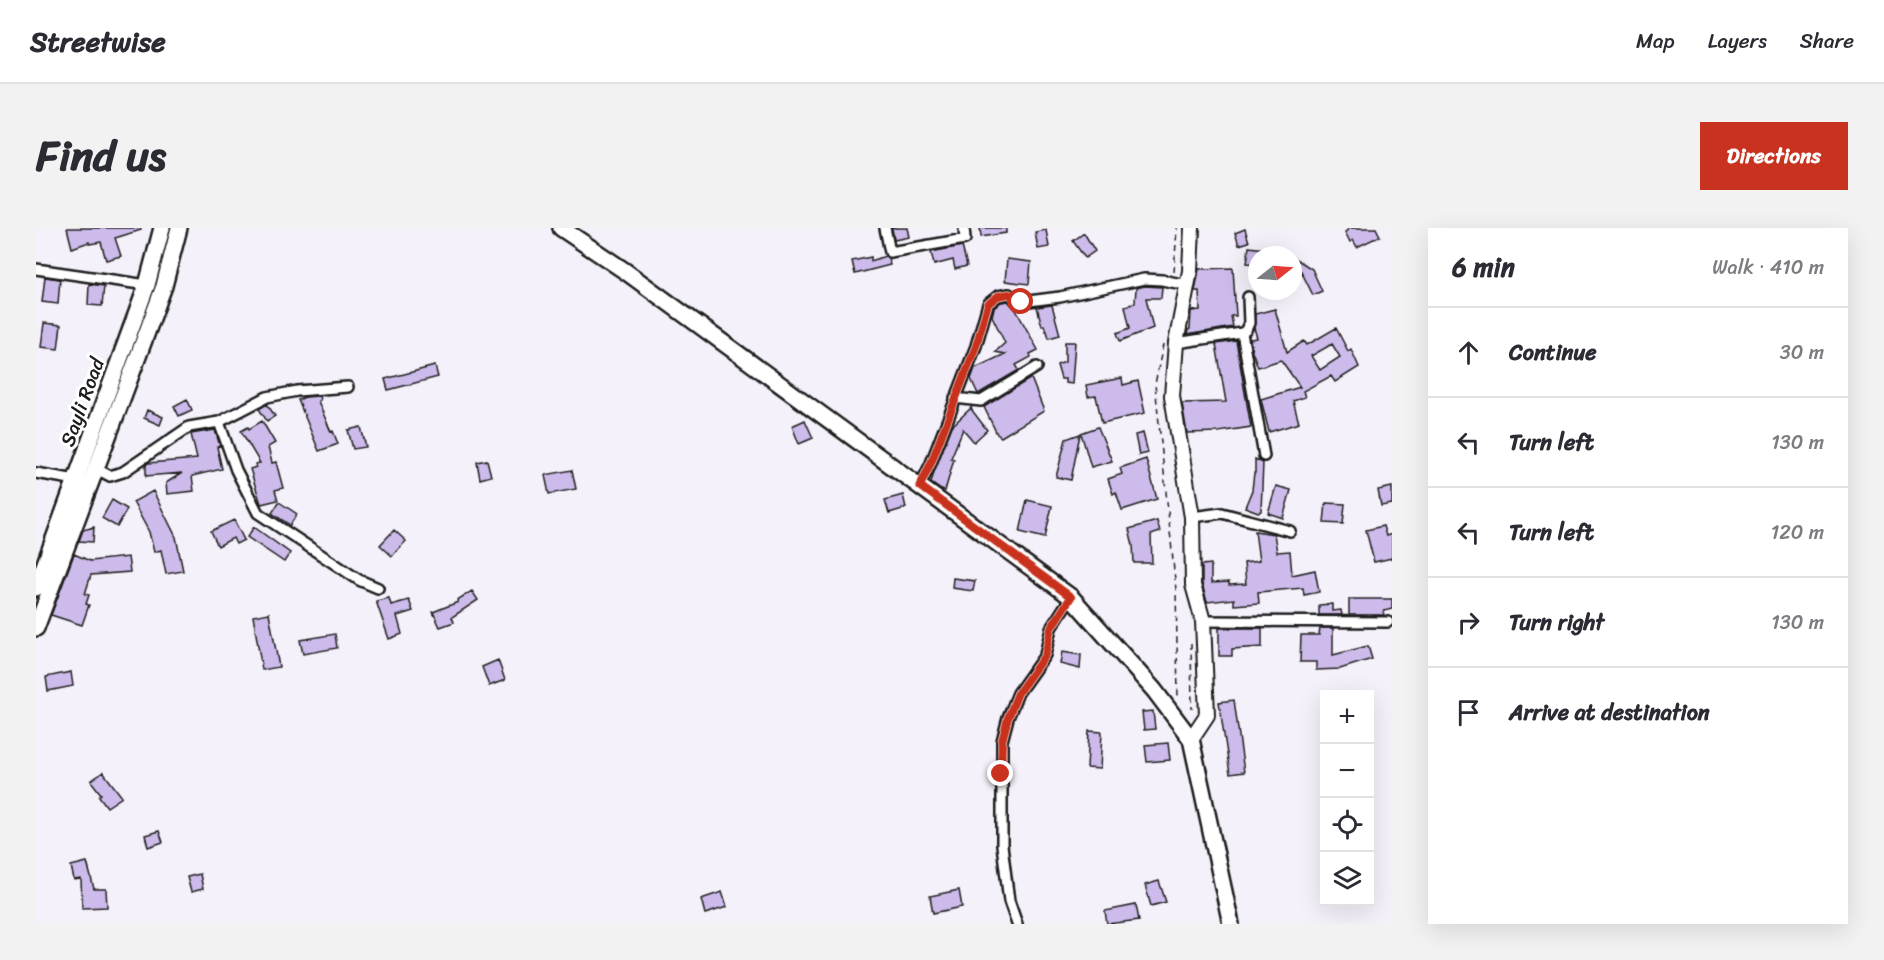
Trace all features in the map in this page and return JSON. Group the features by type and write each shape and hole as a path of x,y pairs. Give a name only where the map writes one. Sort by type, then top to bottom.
{"main road":[{"name":"Sayli Road","path":"36,588 147,285 162,228"},
{"path":"36,628 164,286 179,228"},
{"path":"561,228 625,271 1071,597 1154,690 1191,739 1231,924"},
{"path":"1191,739 1207,715 1203,621 1193,585 1192,517 1172,396 1170,341 1187,285 1192,228"}],"street":[{"path":"885,228 890,252 965,239 964,228"},
{"path":"36,269 147,285"},
{"path":"920,486 976,346 988,304 998,296 1009,294 1021,302 1060,297 1144,279 1187,285"},
{"path":"1170,341 1242,333 1249,323 1248,300"},
{"path":"1242,333 1264,456"},
{"path":"955,398 981,401 1037,367"},
{"path":"83,461 110,476 123,472 189,427 219,422 267,398 297,391 348,387"},
{"path":"219,422 236,470 258,513 359,580 378,588"},
{"path":"36,473 76,480"},
{"path":"1192,517 1222,513 1290,531"},
{"path":"1017,924 1009,901 1002,845 1002,741 1018,693 1045,655 1051,628 1071,597"},
{"path":"1203,621 1388,622"}],"path":[{"path":"1174,272 1177,228"},
{"path":"1170,341 1155,384 1176,590 1178,705"}],"building":[{"path":"67,228 140,228 141,230 115,238 121,256 106,260 101,242 89,244 89,242 72,248"},
{"path":"892,228 907,228 909,237 894,240"},
{"path":"980,228 1006,228 1006,233 981,237"},
{"path":"1347,228 1376,228 1380,236 1357,247 1353,240 1350,242 1345,232"},
{"path":"1245,229 1249,242 1239,245 1235,233"},
{"path":"1046,230 1049,247 1038,249 1035,232"},
{"path":"1084,233 1095,251 1085,258 1073,241"},
{"path":"962,246 967,266 955,269 953,260 934,265 931,252"},
{"path":"885,256 890,265 855,274 852,261 871,257 871,261"},
{"path":"1007,259 1031,262 1029,284 1005,281"},
{"path":"1302,263 1312,269 1322,291 1313,295 1302,273"},
{"path":"1233,268 1236,316 1231,316 1233,327 1187,335 1190,329 1191,311 1200,310 1199,291 1195,291 1199,269"},
{"path":"45,277 60,279 58,304 42,302"},
{"path":"89,284 104,286 102,306 88,305"},
{"path":"1162,287 1161,298 1146,298 1153,328 1120,341 1117,333 1130,328 1125,306 1135,303 1136,288"},
{"path":"1008,301 1016,310 1038,350 1030,354 1031,357 1016,365 1019,370 978,394 971,379 975,368 1005,354 995,352 1005,343 992,316 994,308 1001,302"},
{"path":"1052,305 1060,335 1049,338 1044,325 1042,326 1037,307"},
{"path":"1275,309 1287,352 1304,341 1307,345 1336,328 1348,351 1351,349 1359,367 1335,382 1331,376 1303,391 1305,397 1293,401 1299,423 1269,432 1261,399 1300,387 1281,360 1258,367 1250,339 1257,338 1254,328 1255,314","holes":["1332,344 1340,357 1320,370 1311,356"]},
{"path":"44,323 61,325 58,349 41,347"},
{"path":"1236,341 1251,427 1218,432 1187,433 1182,403 1226,402 1216,344"},
{"path":"1065,342 1075,342 1072,384 1065,383 1065,379 1061,379 1057,365 1065,362"},
{"path":"435,366 438,377 388,390 385,379"},
{"path":"1031,378 1044,411 1001,437 997,434 984,407"},
{"path":"1122,378 1123,385 1138,381 1145,413 1102,423 1096,396 1088,397 1086,385"},
{"path":"319,396 318,401 338,444 319,451 298,400"},
{"path":"187,399 192,410 179,416 174,406"},
{"path":"267,404 275,416 267,421 259,409"},
{"path":"972,407 971,409 987,430 974,442 963,429 951,458 954,459 945,491 941,490 931,483 934,472 952,426"},
{"path":"147,410 163,417 160,425 144,418"},
{"path":"805,420 813,438 799,444 792,426"},
{"path":"262,421 275,443 268,447 272,463 276,462 283,488 275,490 278,500 261,504 250,469 260,463 241,431"},
{"path":"361,427 366,447 353,449 348,430"},
{"path":"1098,427 1112,461 1091,467 1081,433"},
{"path":"215,430 220,446 217,447 222,469 192,476 194,491 167,494 166,483 182,473 146,476 148,463 197,459 191,434"},
{"path":"1143,433 1148,453 1139,455 1135,435"},
{"path":"1080,434 1071,480 1056,477 1066,439"},
{"path":"1146,459 1157,499 1122,510 1116,492 1113,494 1108,479 1122,474 1120,468"},
{"path":"1255,459 1263,463 1261,511 1258,512 1245,507 1252,490"},
{"path":"487,460 491,476 480,479 477,462"},
{"path":"572,470 576,489 549,494 545,475"},
{"path":"1276,486 1291,490 1283,518 1268,513"},
{"path":"1392,487 1392,504 1381,506 1378,490"},
{"path":"153,491 176,537 183,571 166,574 161,550 154,552 149,532 133,502"},
{"path":"903,495 906,508 889,513 885,500"},
{"path":"112,500 127,509 117,527 102,518"},
{"path":"1027,500 1052,506 1045,538 1020,532"},
{"path":"279,502 297,514 290,525 272,513"},
{"path":"1326,503 1345,504 1343,524 1324,523"},
{"path":"234,520 244,540 236,544 233,538 218,546 211,531"},
{"path":"1157,521 1160,532 1151,535 1152,563 1134,563 1129,529"},
{"path":"1383,526 1386,536 1392,534 1392,558 1374,562 1366,530"},
{"path":"94,527 93,542 79,541 83,530"},
{"path":"254,527 290,553 284,562 247,537"},
{"path":"394,530 406,541 392,556 380,545"},
{"path":"1255,531 1274,534 1277,552 1290,551 1292,575 1315,570 1319,592 1304,595 1303,588 1258,592 1259,603 1234,605 1234,599 1207,602 1202,584 1202,565 1211,564 1211,583 1246,584 1244,563 1259,561"},
{"path":"74,554 90,561 128,557 130,572 91,575 85,594 89,595 86,604 89,605 82,625 51,615"},
{"path":"953,578 975,581 973,591 952,588"},
{"path":"472,591 478,600 452,617 454,622 440,627 433,612 458,602 457,600"},
{"path":"389,598 391,605 409,600 413,611 397,616 402,634 389,639 376,601"},
{"path":"1349,599 1392,599 1392,609 1384,611 1384,615 1349,615"},
{"path":"1332,604 1332,611 1341,610 1342,615 1319,615 1319,605"},
{"path":"269,613 279,667 262,670 253,616"},
{"path":"1219,628 1262,628 1262,647 1232,649 1232,656 1219,656"},
{"path":"1320,628 1333,628 1333,655 1368,646 1372,659 1340,669 1316,670 1316,662 1300,662 1301,635 1319,635"},
{"path":"335,634 337,648 303,654 300,640"},
{"path":"1062,652 1081,655 1080,669 1060,664"},
{"path":"498,660 505,680 489,686 482,667"},
{"path":"71,672 73,686 48,691 46,677"},
{"path":"1234,700 1244,772 1230,774 1219,702"},
{"path":"1153,711 1155,729 1144,730 1142,712"},
{"path":"1089,731 1102,732 1100,769 1087,768"},
{"path":"1168,743 1170,760 1147,762 1145,745"},
{"path":"103,772 122,797 107,807 91,781"},
{"path":"159,831 163,842 148,847 145,835"},
{"path":"87,862 94,889 106,889 107,907 82,908 81,879 74,880 71,866"},
{"path":"200,874 203,889 191,892 187,877"},
{"path":"1159,881 1166,902 1151,906 1145,885"},
{"path":"959,890 962,907 933,913 930,896"},
{"path":"722,892 727,907 705,914 701,899"},
{"path":"1136,905 1139,920 1107,924 1105,911"}],"route":[{"path":"1001,774 1002,741 1008,718 1018,693 1034,674 1045,655 1051,628 1071,597 920,486 976,346 988,304 998,296 1009,294 1021,302"}]}
